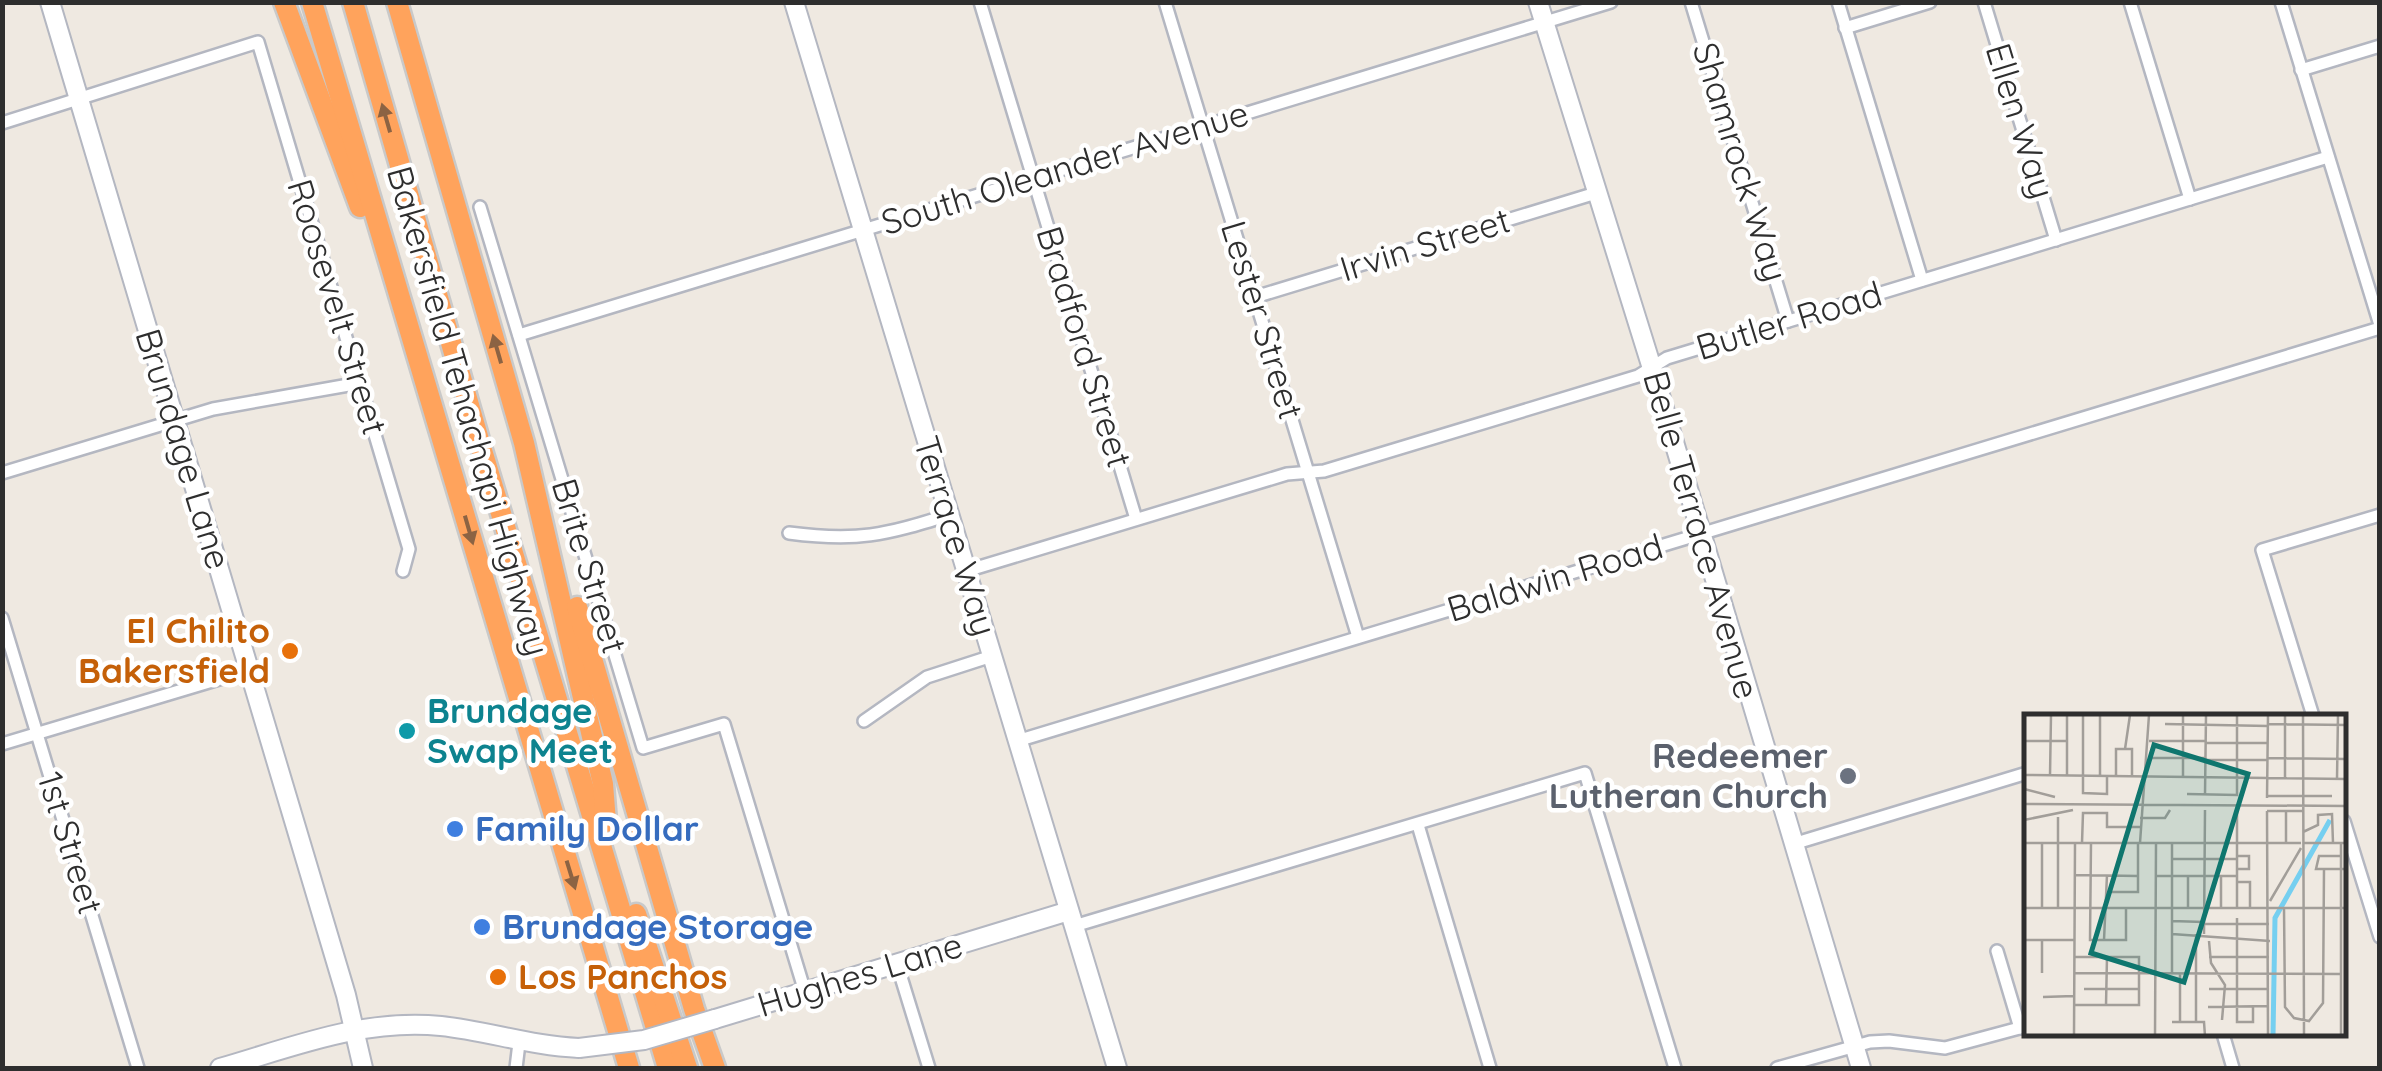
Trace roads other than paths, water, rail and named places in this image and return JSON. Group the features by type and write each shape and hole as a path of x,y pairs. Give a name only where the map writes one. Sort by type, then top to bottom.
{"highway":[{"path":"284,2 442,436"},
{"name":"Bakersfield Tehachapi Highway","path":"312,2 629,1068"},
{"name":"Bakersfield Tehachapi Highway","path":"353,2 481,447"},
{"path":"398,2 524,443 579,671 608,809 606,822"},
{"path":"524,443 549,510 714,1068"},
{"path":"481,447 687,1068"},
{"path":"481,447 668,1068"}],"street":[{"name":"Brundage Lane","path":"50,2 363,1068"},
{"name":"Terrace Way","path":"794,2 1117,1068"},
{"name":"Bradford Street","path":"980,2 1136,519"},
{"name":"Lester Street","path":"1165,2 1358,638"},
{"name":"Belle Terrace Avenue","path":"1538,2 1862,1068"},
{"name":"South Oleander Avenue","path":"519,335 1611,2"},
{"name":"Shamrock Way","path":"1691,2 1788,321"},
{"path":"1838,2 1922,280"},
{"path":"1845,28 1930,2"},
{"name":"Ellen Way","path":"1984,2 2056,240"},
{"path":"2130,2 2190,199"},
{"path":"2281,2 2380,327"},
{"name":"Roosevelt Street","path":"79,100 258,42 409,550 403,571"},
{"path":"2301,70 2380,46"},
{"path":"2,123 79,100"},
{"name":"Butler Road","path":"966,570 1286,474 1324,470 1638,376 1651,365 1788,321 2328,157"},
{"name":"Irvin Street","path":"1255,297 1596,193"},
{"name":"Brite Street","path":"480,208 643,748 724,724 805,992"},
{"name":"Baldwin Road","path":"1017,741 2380,327"},
{"path":"2,473 246,402 360,384"},
{"path":"789,533 857,538 949,515"},
{"path":"2311,714 2262,550 2380,515"},
{"name":"1st Street","path":"2,618 138,1068"},
{"path":"864,721 927,677 992,656"},
{"path":"2,744 249,670"},
{"name":"Hughes Lane","path":"220,1068 354,1028 440,1026 519,1043 579,1048 644,1040 897,964 1418,825 1584,773 1676,1068"},
{"path":"1793,844 2024,774"},
{"path":"1418,825 1490,1068"},
{"path":"2347,831 2380,937"},
{"path":"2366,892 2380,888"},
{"path":"1777,1068 1854,1045 1889,1041 1945,1048 2024,1027 1997,951"},
{"path":"897,964 929,1068"},
{"path":"2224,1036 2233,1068"},
{"path":"516,1068 519,1043"}],"place":[{"name":"El Chilito Bakersfield","path":"290,651"},
{"name":"Brundage Swap Meet","path":"407,731"},
{"name":"Redeemer Lutheran Church","path":"1848,776"},
{"name":"Family Dollar","path":"455,829"},
{"name":"Brundage Storage","path":"482,927"},
{"name":"Los Panchos","path":"498,977"}]}
